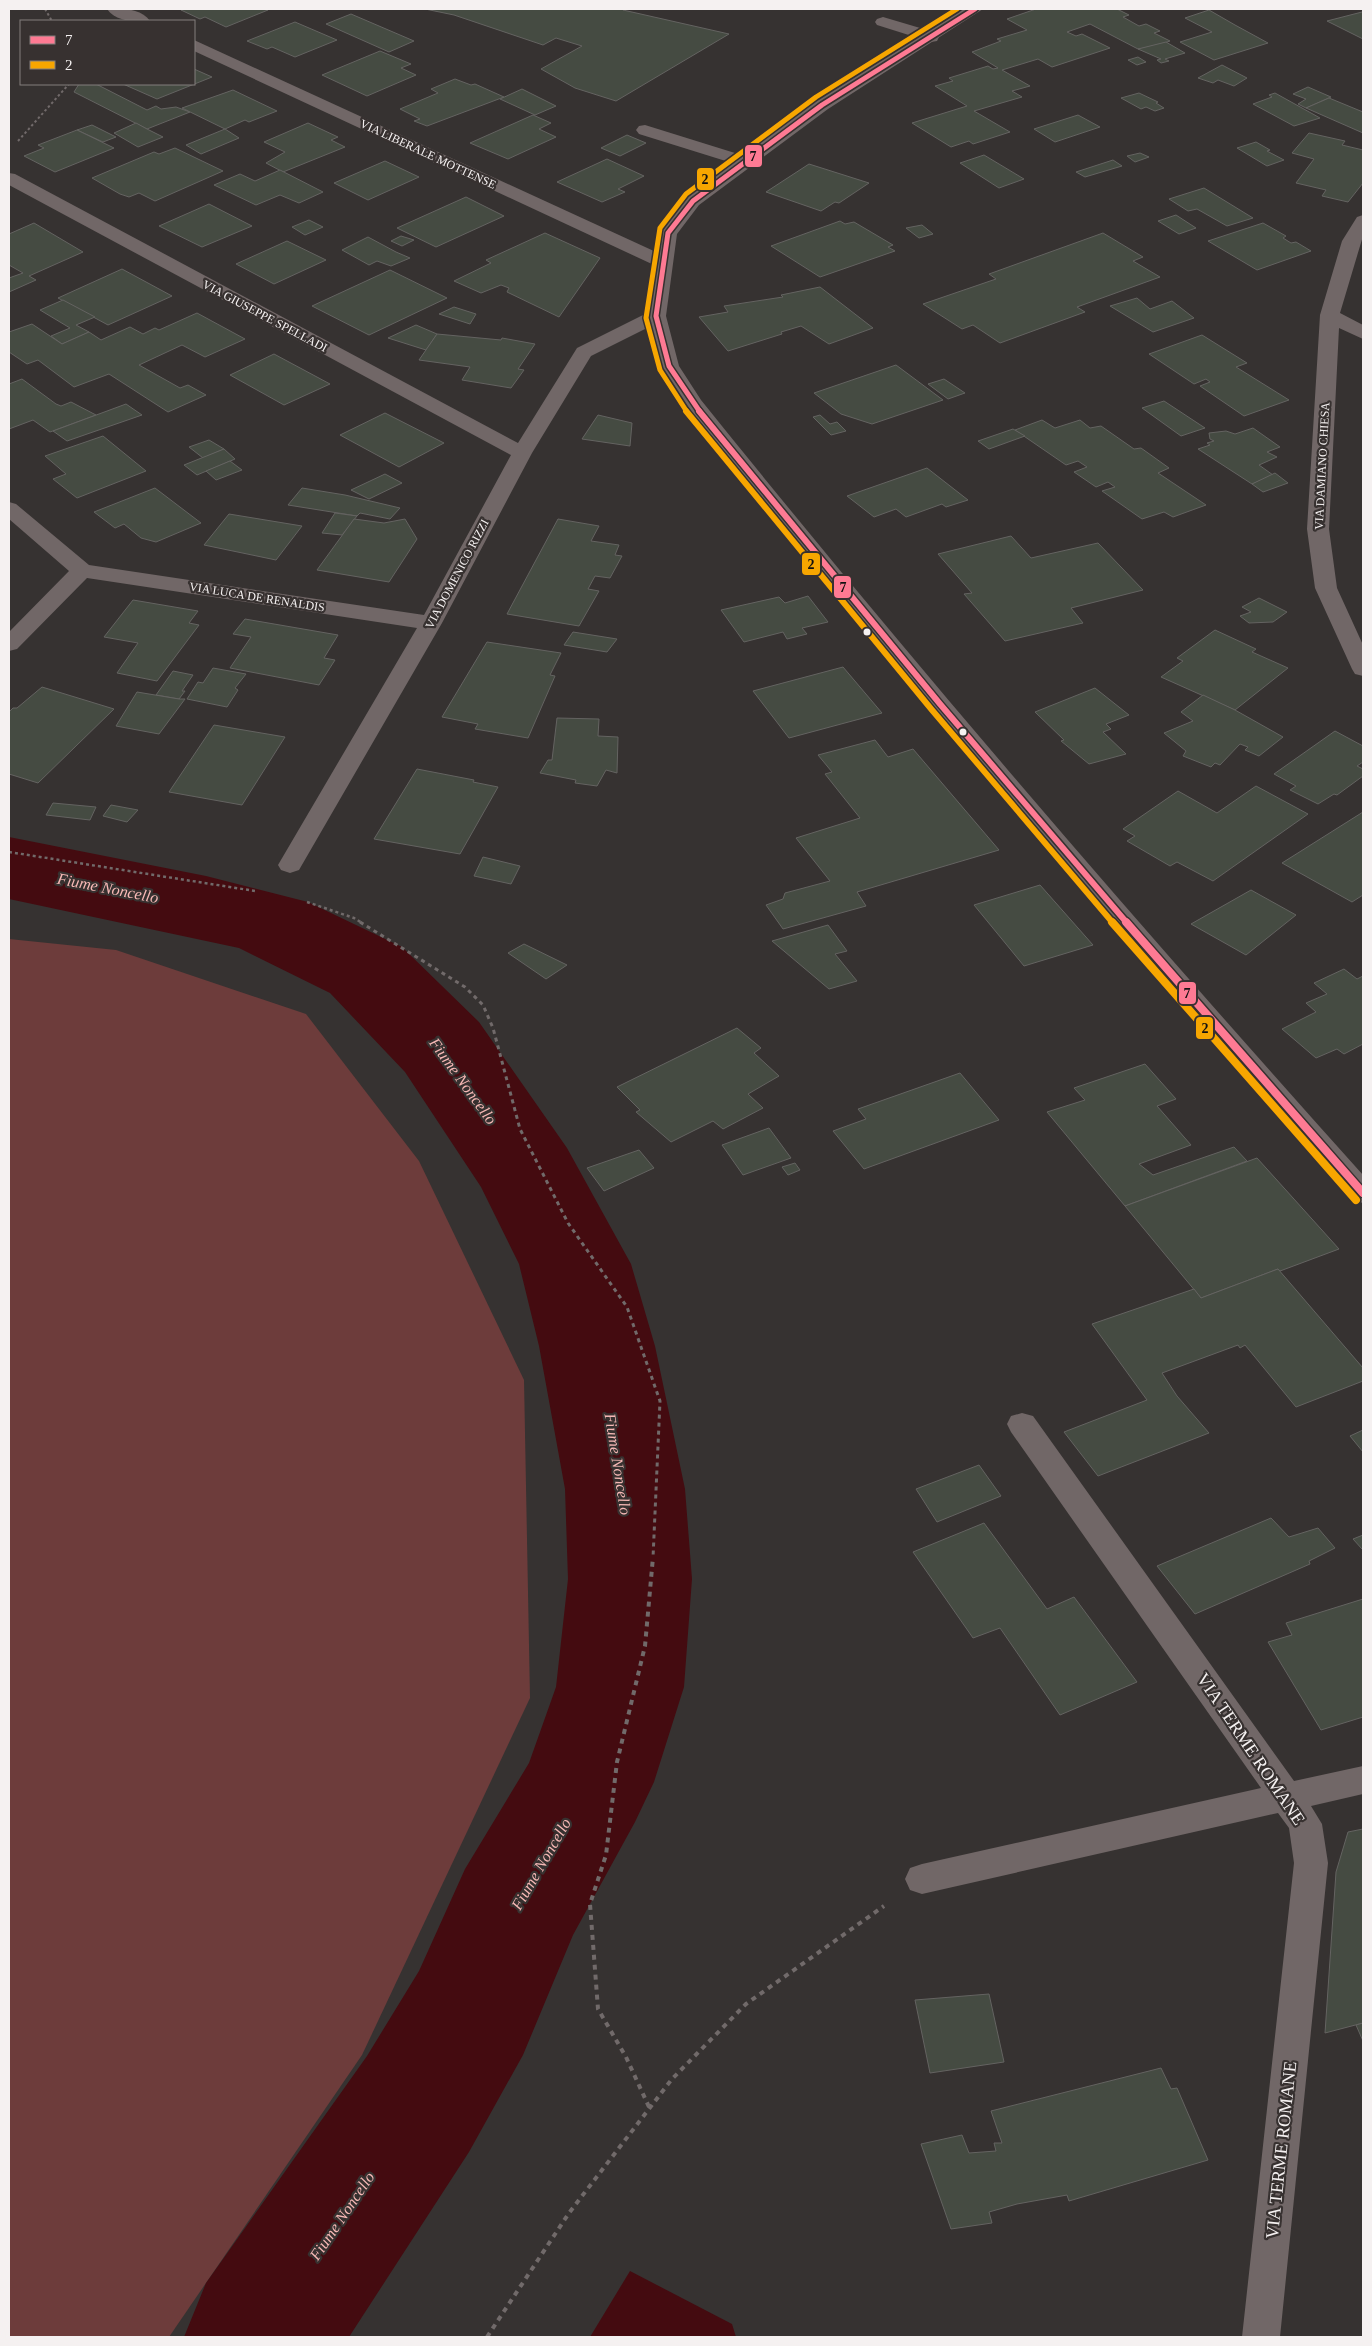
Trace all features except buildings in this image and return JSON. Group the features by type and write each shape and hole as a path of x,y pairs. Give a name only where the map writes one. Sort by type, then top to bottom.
{"street":[{"path":"115,9 140,20"},
{"path":"976,9 822,105 693,201 668,233 662,262 656,316 669,366 693,403 901,661 1176,984 1363,1193"},
{"path":"883,22 931,37"},
{"name":"VIA LIBERALE MOTTENSE","path":"195,45 662,262"},
{"path":"645,130 745,162"},
{"name":"VIA GIUSEPPE SPELLADI","path":"9,178 522,453"},
{"name":"VIA DAMIANO CHIESA","path":"1363,221 1351,241 1330,315 1318,529 1326,588 1363,669"},
{"path":"1330,315 1363,333"},
{"name":"VIA DOMENICO RIZZI","path":"290,865 431,623 522,453 584,352 656,316"},
{"path":"9,508 82,571 9,644"},
{"name":"VIA LUCA DE RENALDIS","path":"82,571 431,623"},
{"name":"VIA TERME ROMANE","path":"1022,1424 1305,1824 1311,1863 1262,2337"},
{"path":"922,1879 1363,1780"}],"path":[{"path":"45,9 46,14 51,20"},
{"path":"15,146 68,85"},
{"path":"9,852 258,891"},
{"path":"304,901 354,918 465,988 483,1005 492,1028 520,1129 568,1223 627,1307 660,1401 653,1561 645,1646 617,1762 606,1855 590,1904 598,2009 626,2057 649,2108"},
{"path":"487,2337 569,2213 672,2080 746,2004 922,1879"}],"shaded area":[{"path":"9,939 116,950 306,1014 419,1161 524,1380 530,1698 362,2055 169,2337 9,2337"},
{"path":"630,2271 732,2324 736,2337 590,2337"}],"waterway":[{"name":"Fiume Noncello","path":"9,868 206,908 273,925 366,970 442,1047 529,1175 575,1264 597,1346 625,1489 630,1579 620,1687 588,1782 513,1912 473,2010 418,2104 260,2337"}],"transit line":[{"name":"2","path":"957,9 816,97 686,194 660,228 646,318 660,370 685,409 766,510 1015,809 1356,1200"},
{"name":"7","path":"975,9 822,105 693,201 668,233 656,316 669,366 693,403 940,704 1107,901 1363,1193"}]}
